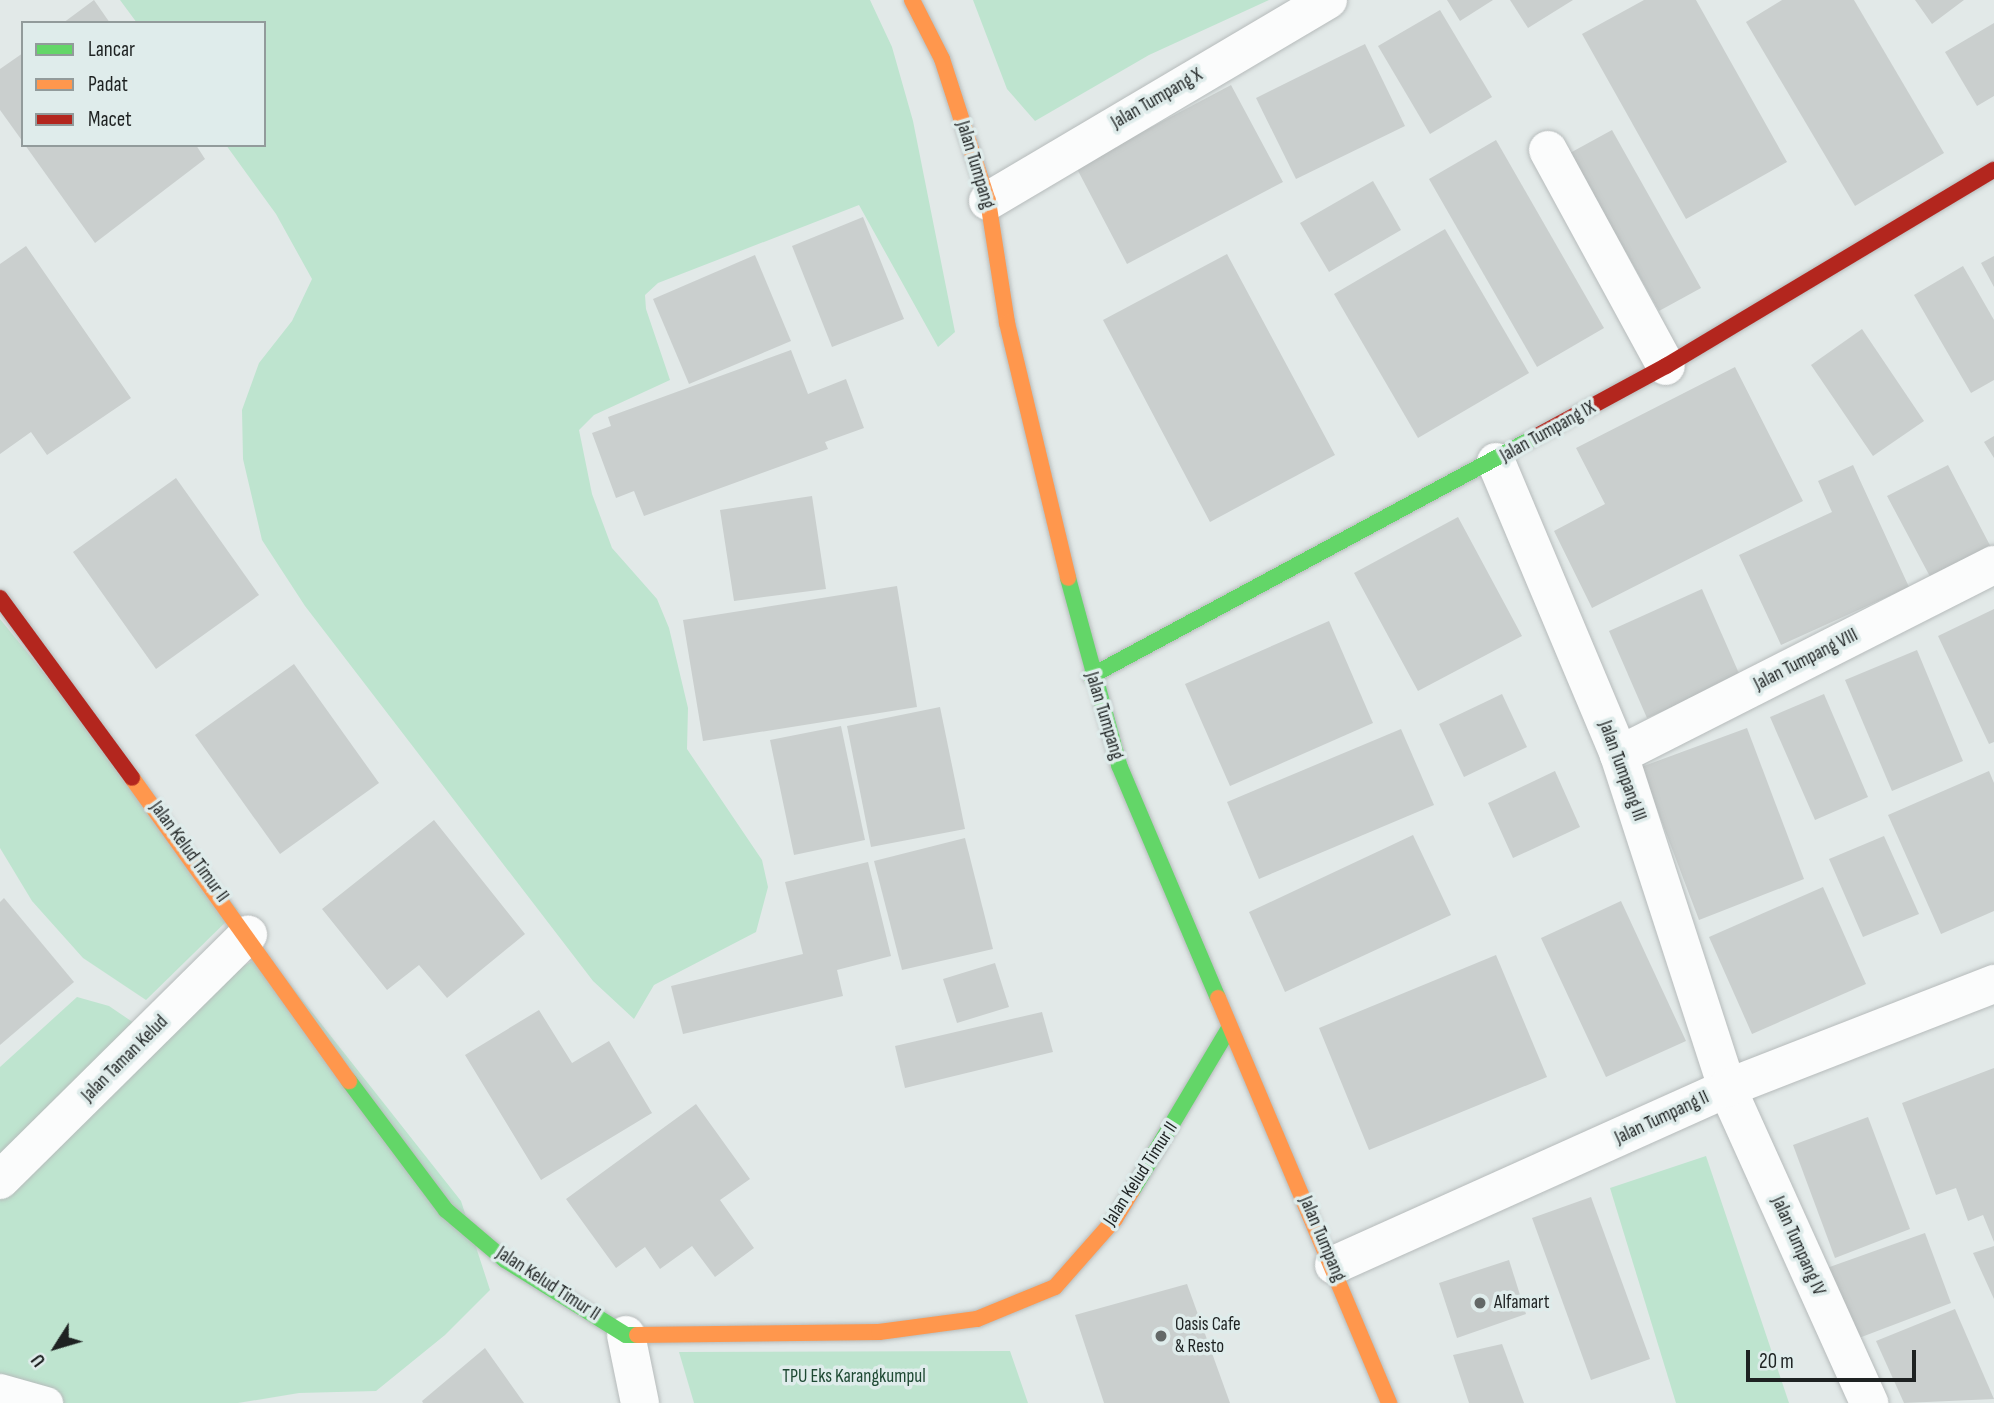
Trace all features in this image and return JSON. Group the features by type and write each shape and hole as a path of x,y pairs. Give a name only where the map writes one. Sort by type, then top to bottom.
{"street":[{"name":"Jalan Tumpang","path":"912,0 942,59 988,201 1007,323 1091,676 1119,765 1229,1028 1334,1265 1389,1403"},
{"name":"Jalan Tumpang X","path":"988,201 1328,0"},
{"path":"1548,150 1666,366"},
{"name":"Jalan Tumpang IX","path":"1091,676 1496,462 1666,366 1994,170"},
{"name":"Jalan Tumpang III","path":"1496,462 1619,755 1727,1088"},
{"name":"Jalan Tumpang VIII","path":"1619,755 1994,565"},
{"name":"Jalan Kelud Timur II","path":"0,597 248,935 380,1126 446,1210 505,1260 626,1335 879,1332 977,1318 1055,1287 1115,1219 1229,1028"},
{"name":"Jalan Taman Kelud","path":"0,1180 248,935"},
{"name":"Jalan Tumpang II","path":"1334,1265 1727,1088 1994,984"},
{"name":"Jalan Tumpang IV","path":"1727,1088 1869,1403"},
{"path":"626,1335 639,1403"}],"lane":[{"path":"0,1390 46,1403"}],"green space":[{"path":"120,0 870,0 892,47 913,121 955,332 938,347 859,205 658,283 645,295 646,309 670,380 594,415 579,430 592,494 612,548 657,599 669,628 688,708 687,749 762,860 768,887 756,932 654,985 634,1019 593,981 305,606 262,540 243,459 242,410 259,363 292,321 312,279 276,214 227,147 266,147 266,21 136,21"},
{"path":"973,0 1269,0 1149,55 1035,121 1007,89"},
{"path":"0,619 238,910 146,1000 83,958 32,901 0,848"},
{"path":"266,954 461,1201 490,1290 445,1335 376,1391 299,1393 238,1403 0,1403 0,1067 77,997 109,1006 134,1023"},
{"path":"1706,1156 1789,1403 1676,1403 1610,1188"},
{"name":"TPU Eks Karangkumpul","path":"1010,1351 1028,1403 694,1403 679,1352"}],"building":[{"path":"94,0 109,21 66,21"},
{"path":"1447,0 1493,0 1460,21"},
{"path":"1510,0 1573,0 1528,28"},
{"path":"1644,0 1696,0 1787,162 1686,219 1582,34"},
{"path":"1782,0 1854,0 1944,153 1855,206 1746,22"},
{"path":"1915,0 1964,0 1932,24"},
{"path":"1440,10 1492,97 1430,134 1378,46"},
{"path":"1994,23 1994,96 1977,106 1945,52"},
{"path":"1365,44 1405,126 1296,179 1256,98"},
{"path":"21,54 21,139 0,110 0,69"},
{"path":"1231,85 1283,182 1127,264 1076,167"},
{"path":"1612,130 1701,288 1659,311 1570,153"},
{"path":"1496,140 1604,328 1537,367 1429,179"},
{"path":"26,147 197,147 205,159 95,243"},
{"path":"1373,181 1401,230 1329,272 1300,223"},
{"path":"863,217 904,319 832,347 792,246"},
{"path":"1445,229 1529,373 1418,438 1334,294"},
{"path":"26,246 131,398 47,455 31,432 0,454 0,264"},
{"path":"1227,254 1335,455 1210,522 1103,320"},
{"path":"755,255 791,341 689,384 653,299"},
{"path":"1994,256 1994,287 1981,263"},
{"path":"1963,266 1994,320 1994,380 1971,393 1914,295"},
{"path":"1862,329 1924,421 1873,456 1811,365"},
{"path":"791,350 808,394 846,379 864,428 825,442 828,449 644,516 634,491 616,498 592,433 611,426 608,417"},
{"path":"1735,367 1803,501 1592,608 1554,531 1605,504 1576,448"},
{"path":"1994,436 1994,458 1984,442"},
{"path":"1853,465 1909,587 1781,645 1739,555 1832,512 1818,481"},
{"path":"1948,465 1994,553 1934,584 1887,496"},
{"path":"176,478 259,595 156,669 73,552"},
{"path":"812,496 826,589 734,601 720,510"},
{"path":"1458,517 1522,636 1418,691 1354,573"},
{"path":"897,586 917,707 703,741 683,620"},
{"path":"1702,589 1741,678 1647,718 1609,631"},
{"path":"1994,609 1994,742 1989,744 1938,636"},
{"path":"1329,621 1373,723 1230,786 1185,684"},
{"path":"1917,650 1963,761 1892,791 1845,680"},
{"path":"294,664 379,783 280,854 195,735"},
{"path":"1502,694 1527,747 1464,777 1439,724"},
{"path":"1824,694 1868,797 1815,820 1770,717"},
{"path":"940,707 965,829 871,847 847,726"},
{"path":"841,726 865,840 794,855 770,740"},
{"path":"1747,728 1804,879 1699,920 1641,767"},
{"path":"1401,729 1434,805 1259,879 1227,802"},
{"path":"1555,771 1580,827 1513,858 1488,803"},
{"path":"1989,771 1994,783 1994,911 1941,934 1888,815"},
{"path":"434,820 525,934 447,998 419,965 387,990 322,909"},
{"path":"1413,835 1451,915 1285,992 1249,912"},
{"path":"1884,836 1919,914 1863,937 1829,859"},
{"path":"965,838 993,949 902,970 874,861"},
{"path":"868,862 891,956 837,970 843,996 683,1034 671,986 803,954 785,882"},
{"path":"1823,887 1866,984 1752,1034 1709,937"},
{"path":"4,898 74,982 0,1045 0,902"},
{"path":"1621,901 1686,1041 1606,1077 1541,938"},
{"path":"1496,955 1547,1077 1369,1150 1319,1028"},
{"path":"995,963 1009,1007 957,1023 943,979"},
{"path":"539,1010 572,1063 609,1041 652,1113 541,1180 465,1055"},
{"path":"1042,1012 1053,1052 905,1088 895,1046"},
{"path":"1994,1068 1994,1242 1983,1215 1968,1221 1956,1188 1936,1195 1902,1103"},
{"path":"696,1104 750,1179 720,1200 754,1248 715,1277 692,1246 660,1269 645,1247 616,1268 566,1199"},
{"path":"1868,1117 1910,1229 1835,1258 1793,1145"},
{"path":"1591,1197 1650,1359 1591,1380 1532,1218"},
{"path":"1925,1233 1951,1303 1851,1341 1824,1269"},
{"path":"1994,1246 1994,1299 1973,1253"},
{"path":"1509,1260 1526,1314 1457,1338 1439,1283"},
{"path":"1187,1284 1230,1403 1104,1403 1075,1315"},
{"path":"1955,1309 1994,1399 1904,1403 1876,1341"},
{"path":"1502,1344 1524,1403 1469,1403 1453,1355"},
{"path":"485,1348 524,1403 423,1403 422,1401"}],"traffic: fast":[{"path":"1091,676 1537,436"},
{"path":"1068,578 1119,765 1218,998"},
{"path":"1132,1191 1229,1028"},
{"path":"349,1081 446,1210 505,1260 626,1335 637,1335"}],"traffic: slow":[{"path":"912,0 942,59 988,201 1007,323 1068,578"},
{"path":"132,778 349,1081"},
{"path":"1218,998 1389,1403"},
{"path":"637,1335 879,1332 977,1319 1055,1287 1115,1219 1132,1191"}],"traffic: jam":[{"path":"1537,436 1666,366 1994,170"},
{"path":"0,598 132,778"}],"place":[{"name":"Alfamart","path":"1480,1303"},
{"name":"Oasis Cafe & Resto","path":"1161,1336"}]}
